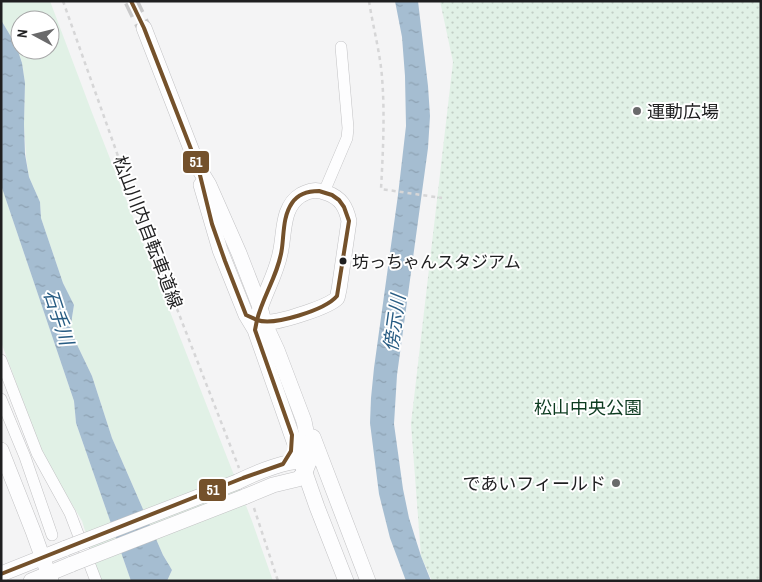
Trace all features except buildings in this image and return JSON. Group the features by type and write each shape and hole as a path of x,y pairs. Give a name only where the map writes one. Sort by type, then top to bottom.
{"street":[{"path":"144,28 198,167 209,185 239,253 256,319 292,435 305,465 316,507 346,581"},
{"path":"324,192 347,138 348,128 342,47"},
{"path":"198,167 202,190 220,250 256,319 277,350"},
{"path":"318,190 329,193 341,201 349,221 340,290 336,298 329,303 294,317 271,322 256,319 281,254 285,219 289,207 296,198 308,191 318,190"},
{"path":"239,253 250,267 259,271 270,270 276,267"},
{"path":"31,581 52,578 72,564 273,485 298,479 305,465 309,446 304,421 276,344 280,330 294,317"},
{"path":"1,360 37,453 70,513 96,581"},
{"path":"1,399 29,467 52,535"},
{"path":"304,421 312,433 368,581"},
{"path":"283,464 291,452 292,435"},
{"path":"1,450 42,558 52,578"},
{"path":"2,574 283,464 305,465 326,474"},
{"path":"273,485 298,488 316,507"}],"path":[{"name":"松山川内自転車道線","path":"63,1 124,172 237,461"},
{"path":"369,1 382,77 382,189 442,198"},
{"path":"256,512 278,581"}],"green space":[{"path":"1,1 50,1 53,10 10,10 10,35 1,20"},
{"name":"松山中央公園","path":"440,1 761,1 761,581 432,581 421,556 411,424 453,62"},
{"path":"60,28 252,521 273,581 167,581 172,570 163,555 112,438 92,376 70,330 74,305 63,283 41,218 40,202 29,177 24,124 25,83 21,60 60,60"},
{"path":"1,185 74,401 76,423 131,581 101,581 82,521 44,457 1,342"}],"water":[{"name":"傍示川","path":"395,1 418,1 430,116 428,148 397,375 394,424 409,518 431,581 406,581 390,538 379,494 370,423 374,368 406,126 402,37"},
{"name":"石手川","path":"1,20 10,35 10,60 21,60 22,63 25,83 25,154 29,177 40,202 41,218 63,283 74,305 70,330 92,376 112,438 163,555 172,570 167,581 131,581 76,423 74,401 1,185"}],"tunnel":[{"path":"131,1 144,28"}],"transit line":[{"name":"51","path":"131,1 144,28 198,167 212,224 246,315 257,320"},
{"name":"51","path":"319,191 332,195 339,200 344,207 349,221 337,296 322,306 299,316 275,321 257,320 280,257 284,225 289,208 300,195 319,191"},
{"name":"51","path":"1,574 283,464 291,451 292,435 255,330 257,320"}],"place":[{"name":"運動広場","path":"637,111"},
{"name":"坊っちゃんスタジアム","path":"343,261"},
{"name":"であいフィールド","path":"616,483"}]}
